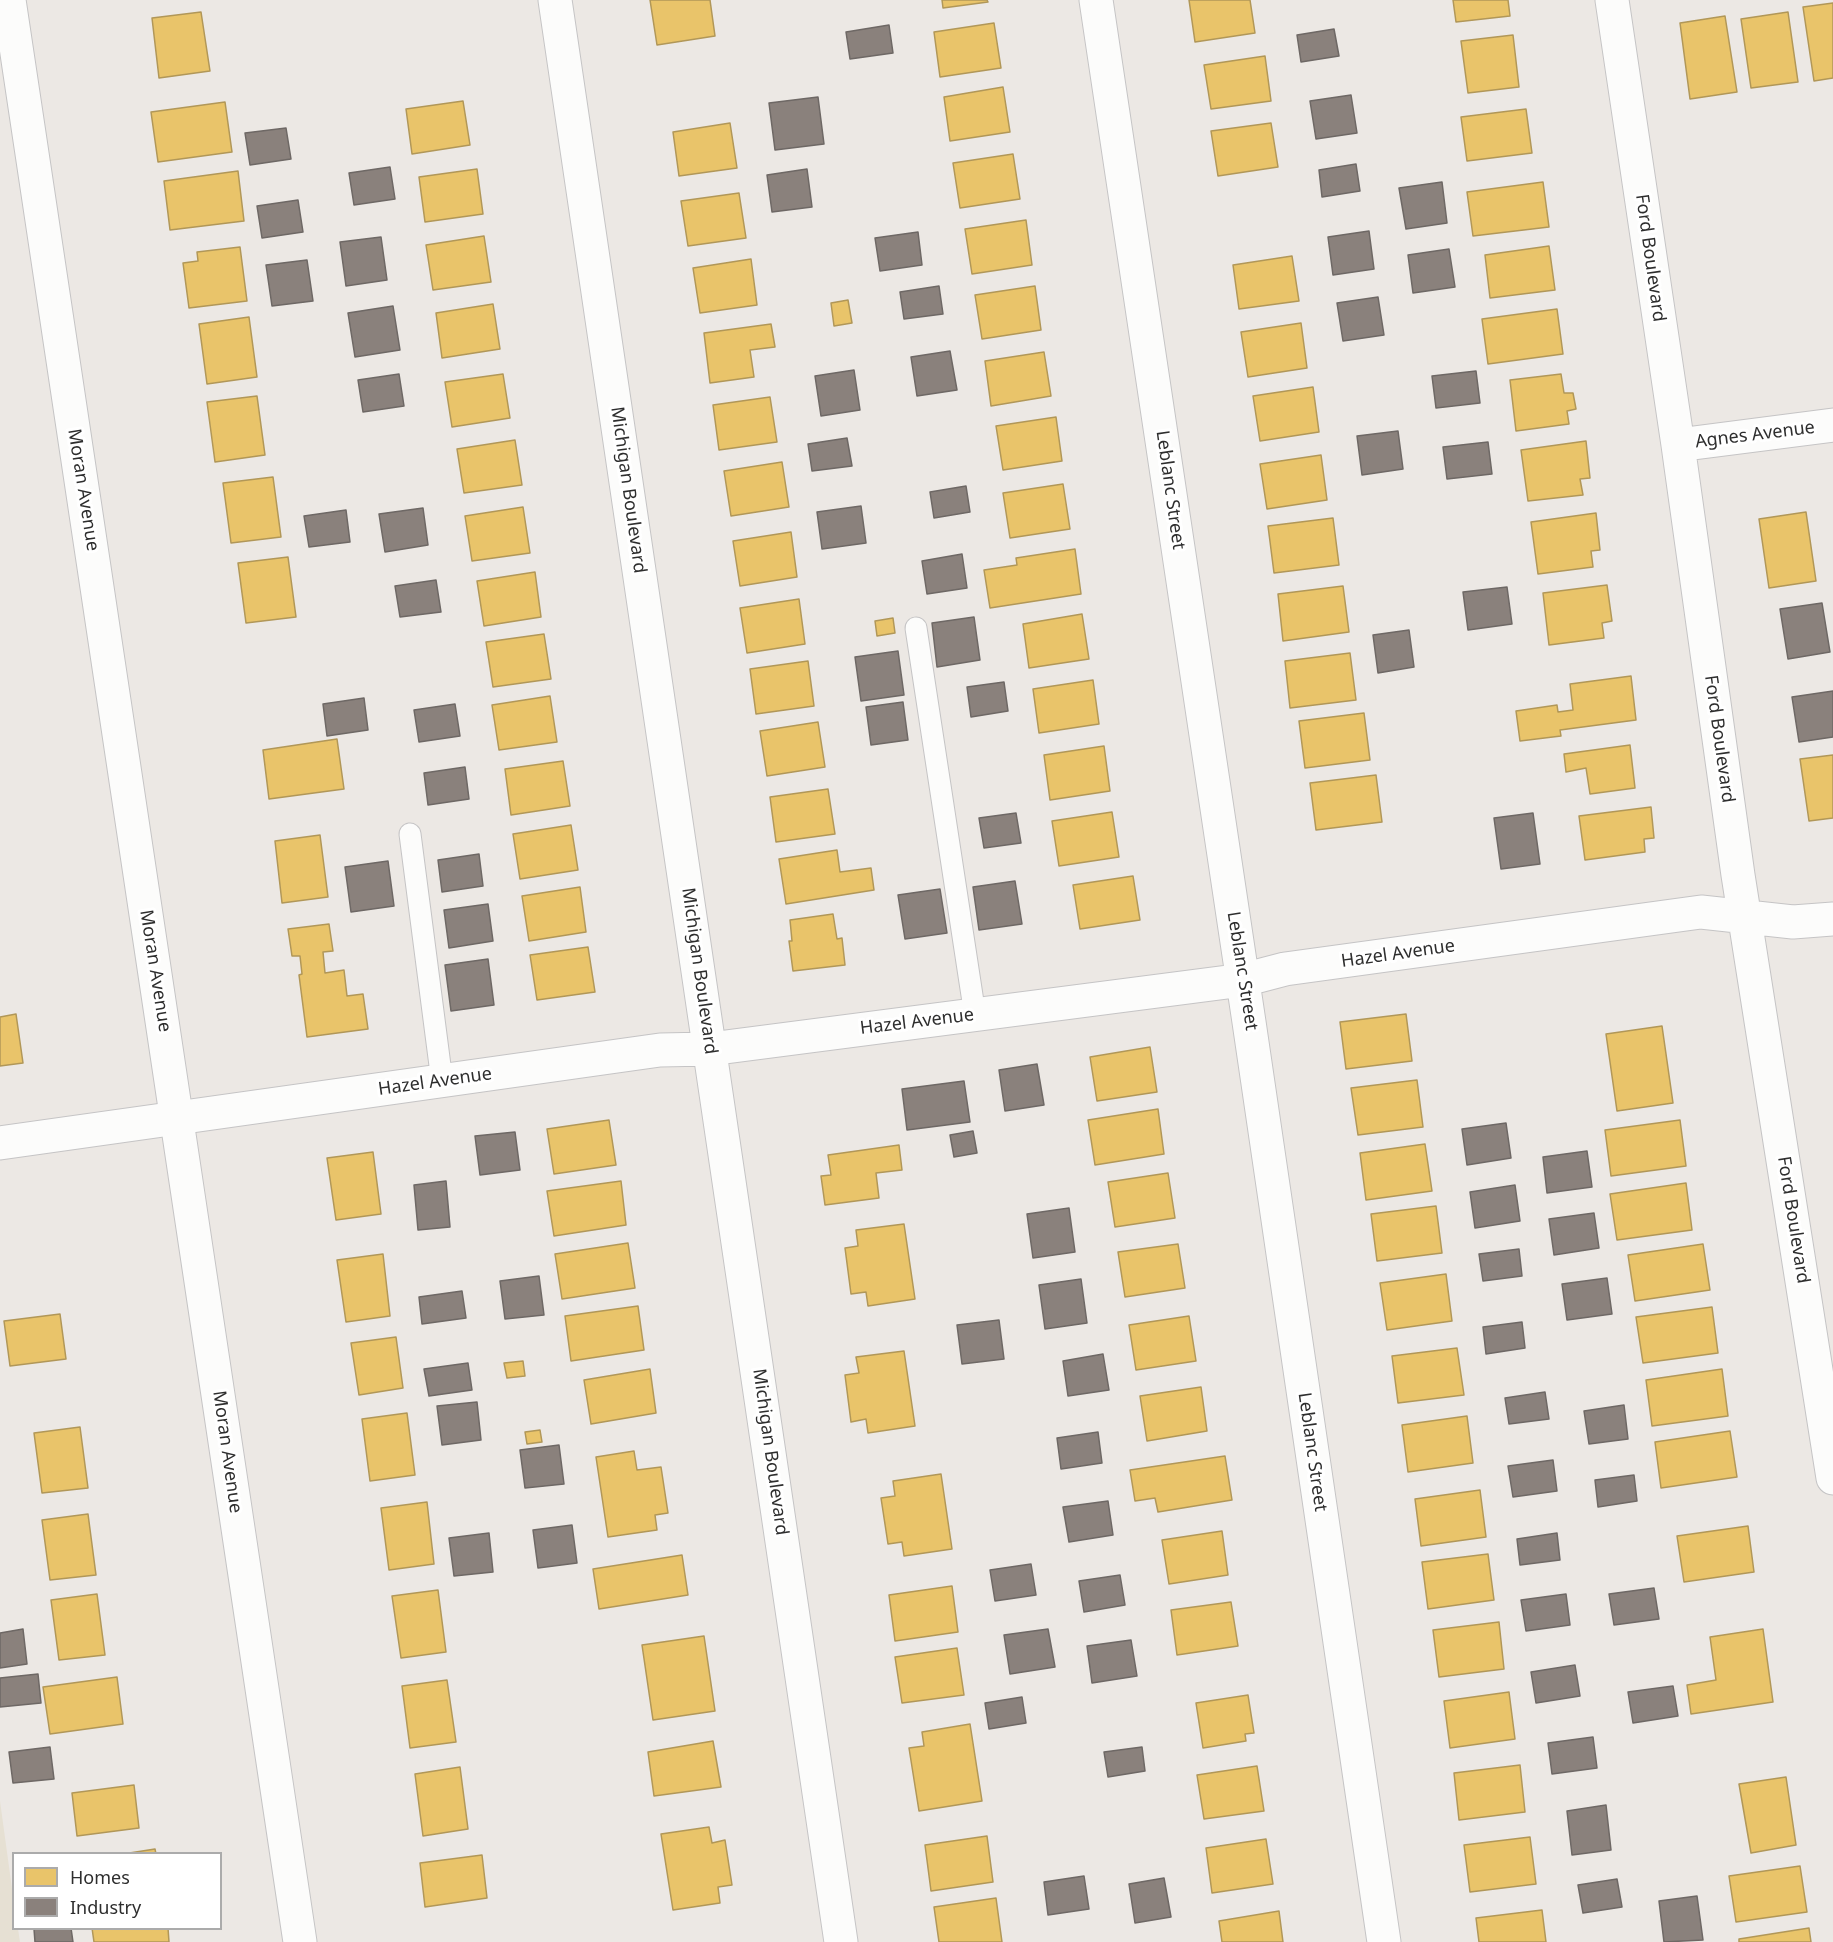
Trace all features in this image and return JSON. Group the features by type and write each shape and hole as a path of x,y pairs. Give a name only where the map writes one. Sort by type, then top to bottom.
{"street":[{"name":"Moran Avenue","path":"9,0 300,1942"},
{"name":"Michigan Boulevard","path":"555,0 841,1942"},
{"name":"Leblanc Street","path":"1096,0 1384,1942"},
{"name":"Ford Boulevard","path":"1612,0 1745,918 1828,1407 1833,1478"},
{"name":"Agnes Avenue","path":"1678,445 1833,425"},
{"name":"Hazel Avenue","path":"0,1143 660,1050 710,1049 1243,980 1285,969 1696,913 1793,922 1833,919"}],"lane":[{"path":"916,628 975,1015"},
{"path":"410,834 442,1081"}],"shaded area":[{"path":"0,1801 12,1889 12,1930 18,1930 20,1942 0,1942"}],"building: Homes":[{"path":"650,0 710,0 715,36 657,45"},
{"path":"942,0 987,0 988,2 943,8"},
{"path":"1189,0 1250,0 1255,33 1195,42"},
{"path":"1453,0 1508,0 1510,16 1456,22"},
{"path":"1833,3 1833,78 1814,81 1803,7"},
{"path":"201,12 210,71 159,78 152,18"},
{"path":"1788,12 1798,82 1751,88 1741,19"},
{"path":"1725,16 1737,92 1690,99 1680,23"},
{"path":"994,23 1001,68 940,77 934,32"},
{"path":"1513,35 1519,87 1468,93 1461,41"},
{"path":"1265,56 1271,101 1211,109 1204,65"},
{"path":"1003,87 1010,132 950,141 944,97"},
{"path":"463,101 470,145 412,154 406,109"},
{"path":"225,102 232,152 158,162 151,112"},
{"path":"1526,109 1532,153 1467,161 1461,117"},
{"path":"730,123 737,168 679,176 673,132"},
{"path":"1271,123 1278,167 1218,176 1211,131"},
{"path":"1013,154 1020,199 960,208 953,163"},
{"path":"477,169 483,214 425,222 419,177"},
{"path":"238,171 244,221 170,230 164,181"},
{"path":"1543,182 1549,227 1473,236 1467,192"},
{"path":"739,193 746,238 688,246 681,201"},
{"path":"1026,220 1032,265 972,274 965,229"},
{"path":"484,236 491,282 433,290 426,245"},
{"path":"1549,246 1555,290 1490,298 1485,255"},
{"path":"240,247 247,301 189,308 183,263 198,261 197,252"},
{"path":"1292,256 1299,301 1239,309 1233,265"},
{"path":"751,259 757,305 700,313 693,268"},
{"path":"1035,286 1041,330 982,339 975,295"},
{"path":"848,300 852,323 834,326 831,303"},
{"path":"493,304 500,349 442,358 436,313"},
{"path":"1557,309 1563,354 1488,364 1482,319"},
{"path":"249,317 257,377 207,384 199,324"},
{"path":"1301,323 1307,368 1248,377 1241,332"},
{"path":"771,324 775,347 750,350 754,377 710,383 704,333"},
{"path":"1044,352 1051,396 991,406 985,361"},
{"path":"503,374 510,418 452,427 445,382"},
{"path":"1561,374 1564,393 1573,393 1576,409 1567,411 1569,424 1516,431 1510,380"},
{"path":"1313,387 1319,432 1260,441 1253,396"},
{"path":"257,396 265,455 215,462 207,402"},
{"path":"770,397 777,442 719,450 713,405"},
{"path":"1056,417 1062,461 1003,470 996,426"},
{"path":"515,440 522,485 464,493 457,449"},
{"path":"1586,441 1590,478 1580,479 1583,495 1528,501 1521,450"},
{"path":"1321,455 1327,500 1267,509 1260,464"},
{"path":"782,462 789,507 731,516 724,471"},
{"path":"273,477 281,537 231,543 223,483"},
{"path":"1063,484 1070,529 1010,538 1003,493"},
{"path":"523,507 530,553 472,561 465,516"},
{"path":"1806,512 1816,581 1769,588 1759,519"},
{"path":"1596,513 1600,550 1591,551 1593,567 1538,574 1531,522"},
{"path":"1333,518 1339,565 1274,573 1268,526"},
{"path":"791,532 797,577 740,586 733,541"},
{"path":"1075,549 1081,594 990,608 984,570 1017,565 1016,558"},
{"path":"288,557 296,617 246,623 238,563"},
{"path":"535,572 541,617 484,626 477,581"},
{"path":"1607,585 1612,621 1602,623 1604,638 1549,645 1543,593"},
{"path":"1343,586 1349,632 1283,641 1278,594"},
{"path":"799,599 805,644 747,653 740,608"},
{"path":"1082,614 1089,659 1029,668 1023,624"},
{"path":"893,618 895,633 877,636 875,621"},
{"path":"544,634 551,679 493,687 486,642"},
{"path":"1350,653 1356,700 1290,708 1285,661"},
{"path":"808,661 814,706 756,714 750,669"},
{"path":"1631,676 1636,720 1560,730 1561,736 1520,741 1516,711 1557,705 1558,712 1573,710 1570,684"},
{"path":"1093,680 1099,724 1039,733 1033,689"},
{"path":"550,696 557,742 499,750 492,705"},
{"path":"1364,713 1370,760 1305,768 1299,721"},
{"path":"818,722 825,767 767,776 760,731"},
{"path":"337,739 344,789 269,799 263,750"},
{"path":"1630,745 1635,788 1590,794 1586,768 1566,772 1564,754"},
{"path":"1104,746 1110,791 1050,800 1044,755"},
{"path":"1833,755 1833,818 1809,821 1800,759"},
{"path":"563,761 570,806 511,815 505,769"},
{"path":"1376,775 1382,822 1316,830 1310,783"},
{"path":"828,789 835,834 776,842 770,797"},
{"path":"1651,807 1654,838 1644,839 1645,852 1585,860 1579,816"},
{"path":"1112,812 1119,857 1059,866 1052,821"},
{"path":"571,825 578,870 520,879 513,834"},
{"path":"320,835 328,897 282,903 275,841"},
{"path":"837,850 840,872 871,868 874,890 786,904 779,859"},
{"path":"1133,876 1140,920 1080,929 1073,885"},
{"path":"580,887 586,932 529,941 522,896"},
{"path":"833,914 837,939 842,938 845,965 793,971 789,941 792,941 790,920"},
{"path":"329,924 333,951 323,952 325,973 344,970 347,996 363,994 368,1029 307,1037 299,975 302,974 300,956 292,956 288,929"},
{"path":"588,947 595,992 537,1000 530,955"},
{"path":"16,1014 23,1063 0,1066 0,1017"},
{"path":"1406,1014 1412,1061 1346,1069 1340,1022"},
{"path":"1662,1026 1673,1103 1617,1111 1606,1034"},
{"path":"1150,1047 1157,1092 1097,1101 1090,1057"},
{"path":"1417,1080 1423,1127 1358,1135 1351,1088"},
{"path":"1158,1109 1164,1154 1095,1165 1088,1120"},
{"path":"609,1120 616,1165 554,1174 547,1129"},
{"path":"1680,1120 1686,1166 1611,1176 1605,1130"},
{"path":"1425,1144 1432,1191 1366,1200 1360,1153"},
{"path":"899,1145 902,1170 876,1173 879,1198 825,1205 821,1176 831,1175 828,1155"},
{"path":"373,1152 381,1214 336,1220 327,1158"},
{"path":"1168,1173 1175,1218 1115,1227 1108,1182"},
{"path":"621,1181 626,1225 554,1236 547,1191"},
{"path":"1686,1183 1692,1230 1617,1240 1610,1194"},
{"path":"1436,1206 1442,1253 1377,1261 1371,1214"},
{"path":"904,1224 915,1299 868,1306 866,1292 851,1294 845,1248 858,1246 856,1230"},
{"path":"628,1243 635,1288 562,1299 555,1254"},
{"path":"1178,1244 1185,1288 1125,1297 1118,1252"},
{"path":"1703,1244 1710,1290 1635,1301 1628,1255"},
{"path":"383,1254 390,1316 346,1322 337,1260"},
{"path":"1446,1274 1452,1321 1387,1330 1380,1283"},
{"path":"638,1306 644,1350 571,1361 565,1316"},
{"path":"1712,1307 1718,1353 1643,1363 1636,1317"},
{"path":"60,1314 66,1359 10,1366 4,1321"},
{"path":"1189,1316 1196,1361 1136,1370 1129,1325"},
{"path":"396,1337 403,1388 359,1395 351,1343"},
{"path":"1457,1348 1464,1395 1398,1403 1392,1356"},
{"path":"904,1351 915,1426 868,1433 866,1419 851,1422 845,1375 859,1373 856,1357"},
{"path":"523,1361 525,1376 507,1378 504,1363"},
{"path":"650,1369 656,1413 591,1424 584,1380"},
{"path":"1722,1369 1728,1416 1652,1426 1646,1380"},
{"path":"1201,1387 1207,1431 1147,1441 1140,1396"},
{"path":"407,1413 415,1475 370,1481 362,1419"},
{"path":"1467,1416 1473,1463 1408,1472 1402,1425"},
{"path":"80,1427 88,1488 42,1493 34,1433"},
{"path":"540,1430 542,1442 527,1444 525,1432"},
{"path":"1730,1431 1737,1477 1661,1488 1655,1442"},
{"path":"634,1451 637,1470 661,1467 668,1513 655,1515 657,1530 608,1537 596,1457"},
{"path":"1225,1456 1232,1500 1158,1512 1155,1498 1135,1501 1130,1470"},
{"path":"941,1474 952,1549 904,1556 902,1542 888,1544 881,1498 895,1496 893,1481"},
{"path":"1480,1490 1486,1537 1421,1546 1415,1499"},
{"path":"427,1502 434,1564 389,1570 381,1508"},
{"path":"88,1514 96,1575 50,1580 42,1520"},
{"path":"1748,1526 1754,1572 1684,1582 1677,1536"},
{"path":"1222,1531 1228,1575 1169,1584 1162,1540"},
{"path":"1488,1554 1494,1600 1428,1609 1422,1562"},
{"path":"682,1555 688,1595 599,1609 593,1569"},
{"path":"952,1586 958,1632 895,1641 889,1595"},
{"path":"438,1590 446,1652 401,1658 392,1596"},
{"path":"97,1594 105,1655 59,1660 51,1600"},
{"path":"1231,1602 1238,1646 1177,1655 1171,1610"},
{"path":"1499,1622 1504,1669 1439,1677 1433,1630"},
{"path":"1763,1629 1773,1702 1691,1714 1687,1685 1716,1680 1710,1637"},
{"path":"704,1636 715,1711 653,1720 642,1645"},
{"path":"957,1648 964,1695 902,1703 895,1657"},
{"path":"117,1677 123,1724 50,1734 43,1687"},
{"path":"447,1680 456,1742 410,1748 402,1686"},
{"path":"1509,1692 1515,1739 1450,1748 1444,1701"},
{"path":"1248,1695 1254,1733 1245,1734 1246,1741 1203,1748 1196,1703"},
{"path":"970,1724 982,1801 919,1811 909,1748 924,1746 922,1732"},
{"path":"713,1741 721,1787 654,1796 648,1752"},
{"path":"1520,1765 1525,1812 1459,1820 1454,1773"},
{"path":"1257,1766 1264,1811 1204,1819 1197,1775"},
{"path":"460,1767 468,1829 423,1836 415,1774"},
{"path":"1786,1777 1796,1845 1751,1853 1739,1784"},
{"path":"134,1785 139,1828 77,1836 72,1793"},
{"path":"709,1827 712,1843 725,1840 732,1885 718,1887 720,1903 673,1910 661,1834"},
{"path":"987,1836 993,1882 931,1891 925,1845"},
{"path":"1530,1837 1536,1884 1470,1892 1464,1845"},
{"path":"1266,1839 1273,1884 1212,1893 1206,1848"},
{"path":"155,1849 156,1852 136,1852"},
{"path":"482,1855 487,1898 425,1907 420,1863"},
{"path":"1800,1866 1807,1912 1736,1922 1729,1876"},
{"path":"996,1898 1002,1942 939,1942 934,1907"},
{"path":"1542,1910 1546,1942 1479,1942 1476,1918"},
{"path":"1279,1911 1283,1942 1222,1942 1219,1921"},
{"path":"1809,1928 1811,1942 1739,1942 1739,1939"},
{"path":"92,1930 168,1930 169,1942 94,1942"}],"building: Industry":[{"path":"889,25 893,53 850,59 846,32"},
{"path":"1334,29 1339,56 1301,62 1297,35"},
{"path":"1351,95 1357,133 1316,139 1310,101"},
{"path":"818,97 824,144 775,150 769,103"},
{"path":"286,128 291,159 250,165 245,133"},
{"path":"1356,164 1360,191 1322,197 1319,170"},
{"path":"390,167 395,199 354,205 349,173"},
{"path":"807,169 812,207 772,212 767,175"},
{"path":"1442,182 1447,223 1406,229 1399,188"},
{"path":"298,200 303,232 262,238 257,206"},
{"path":"1369,231 1374,269 1333,275 1328,237"},
{"path":"918,232 922,265 880,271 875,238"},
{"path":"381,237 387,280 346,286 340,242"},
{"path":"1449,249 1455,287 1413,293 1408,255"},
{"path":"307,260 313,301 272,306 266,265"},
{"path":"939,286 943,314 904,319 900,292"},
{"path":"1378,297 1384,335 1343,341 1337,303"},
{"path":"393,306 400,350 355,357 348,313"},
{"path":"950,351 957,390 917,396 911,357"},
{"path":"854,370 860,410 821,416 815,376"},
{"path":"1476,371 1480,403 1436,408 1432,376"},
{"path":"399,374 404,406 363,412 358,380"},
{"path":"1398,431 1403,469 1362,475 1357,436"},
{"path":"847,438 852,466 812,471 808,444"},
{"path":"1488,442 1492,474 1447,479 1443,447"},
{"path":"966,486 970,512 934,518 930,492"},
{"path":"861,506 866,543 822,549 817,512"},
{"path":"423,508 428,545 385,552 379,514"},
{"path":"346,510 350,542 309,547 304,516"},
{"path":"962,554 967,588 927,594 922,561"},
{"path":"436,580 441,612 400,617 395,586"},
{"path":"1507,587 1512,624 1468,630 1463,592"},
{"path":"1822,603 1830,652 1788,659 1780,609"},
{"path":"974,617 980,660 937,667 932,623"},
{"path":"1409,630 1414,667 1378,673 1373,635"},
{"path":"898,651 904,695 861,701 855,657"},
{"path":"1004,682 1008,711 971,717 967,687"},
{"path":"1833,691 1833,737 1799,742 1792,697"},
{"path":"364,698 368,730 327,736 323,704"},
{"path":"903,702 908,740 871,745 866,707"},
{"path":"455,704 460,736 419,742 414,710"},
{"path":"465,767 469,799 428,805 424,773"},
{"path":"1016,813 1021,843 984,848 979,818"},
{"path":"1533,813 1540,864 1501,869 1494,818"},
{"path":"479,854 483,886 442,892 438,860"},
{"path":"388,861 394,906 351,912 345,867"},
{"path":"1015,881 1022,924 979,930 973,887"},
{"path":"940,889 947,933 905,939 898,895"},
{"path":"488,904 493,941 449,948 444,910"},
{"path":"488,959 494,1005 451,1011 445,965"},
{"path":"1037,1064 1044,1105 1005,1111 999,1070"},
{"path":"964,1081 970,1122 907,1130 902,1089"},
{"path":"1506,1123 1511,1158 1467,1165 1462,1129"},
{"path":"973,1131 977,1153 954,1157 950,1135"},
{"path":"515,1132 520,1170 480,1175 475,1136"},
{"path":"1587,1151 1592,1187 1547,1193 1543,1157"},
{"path":"446,1181 450,1227 418,1230 414,1185"},
{"path":"1515,1185 1520,1221 1475,1228 1470,1192"},
{"path":"1069,1208 1075,1252 1033,1258 1027,1214"},
{"path":"1594,1213 1599,1248 1554,1255 1549,1219"},
{"path":"1519,1249 1522,1276 1483,1281 1479,1254"},
{"path":"539,1276 544,1315 505,1319 500,1281"},
{"path":"1607,1278 1612,1314 1567,1320 1562,1284"},
{"path":"1081,1279 1087,1323 1045,1329 1039,1285"},
{"path":"462,1291 466,1318 422,1324 419,1297"},
{"path":"999,1320 1004,1359 962,1364 957,1325"},
{"path":"1522,1322 1525,1348 1486,1354 1483,1327"},
{"path":"1103,1354 1109,1390 1068,1396 1063,1361"},
{"path":"468,1363 472,1390 429,1396 424,1369"},
{"path":"1545,1392 1549,1419 1509,1424 1505,1398"},
{"path":"477,1402 481,1440 442,1445 437,1406"},
{"path":"1624,1405 1628,1439 1589,1444 1584,1411"},
{"path":"1098,1432 1102,1463 1061,1469 1057,1438"},
{"path":"559,1445 564,1484 525,1488 520,1450"},
{"path":"1553,1460 1557,1491 1513,1497 1508,1466"},
{"path":"1634,1475 1637,1501 1598,1507 1595,1480"},
{"path":"1108,1501 1113,1535 1069,1542 1063,1507"},
{"path":"572,1525 577,1563 538,1568 533,1530"},
{"path":"489,1533 493,1572 454,1576 449,1538"},
{"path":"1557,1533 1560,1560 1520,1565 1517,1539"},
{"path":"1031,1564 1036,1595 995,1601 990,1570"},
{"path":"1120,1575 1125,1605 1084,1612 1079,1581"},
{"path":"1654,1588 1659,1619 1614,1625 1609,1594"},
{"path":"1566,1594 1570,1625 1526,1631 1521,1600"},
{"path":"23,1629 27,1664 0,1668 0,1633"},
{"path":"1048,1629 1055,1667 1010,1674 1004,1635"},
{"path":"1131,1640 1137,1676 1092,1683 1087,1646"},
{"path":"1575,1665 1580,1696 1536,1703 1531,1672"},
{"path":"38,1674 41,1703 0,1707 0,1678"},
{"path":"1673,1686 1678,1716 1633,1723 1628,1692"},
{"path":"1022,1697 1026,1723 989,1729 985,1703"},
{"path":"1593,1737 1597,1768 1552,1774 1548,1743"},
{"path":"50,1747 54,1779 13,1783 9,1752"},
{"path":"1142,1747 1145,1771 1108,1777 1104,1752"},
{"path":"1606,1805 1611,1850 1572,1855 1567,1811"},
{"path":"1084,1876 1089,1909 1048,1915 1044,1882"},
{"path":"1164,1878 1171,1917 1135,1923 1129,1884"},
{"path":"1617,1879 1622,1907 1583,1913 1578,1885"},
{"path":"1697,1896 1703,1940 1664,1942 1659,1901"},
{"path":"34,1930 71,1930 73,1942 35,1942"}]}
